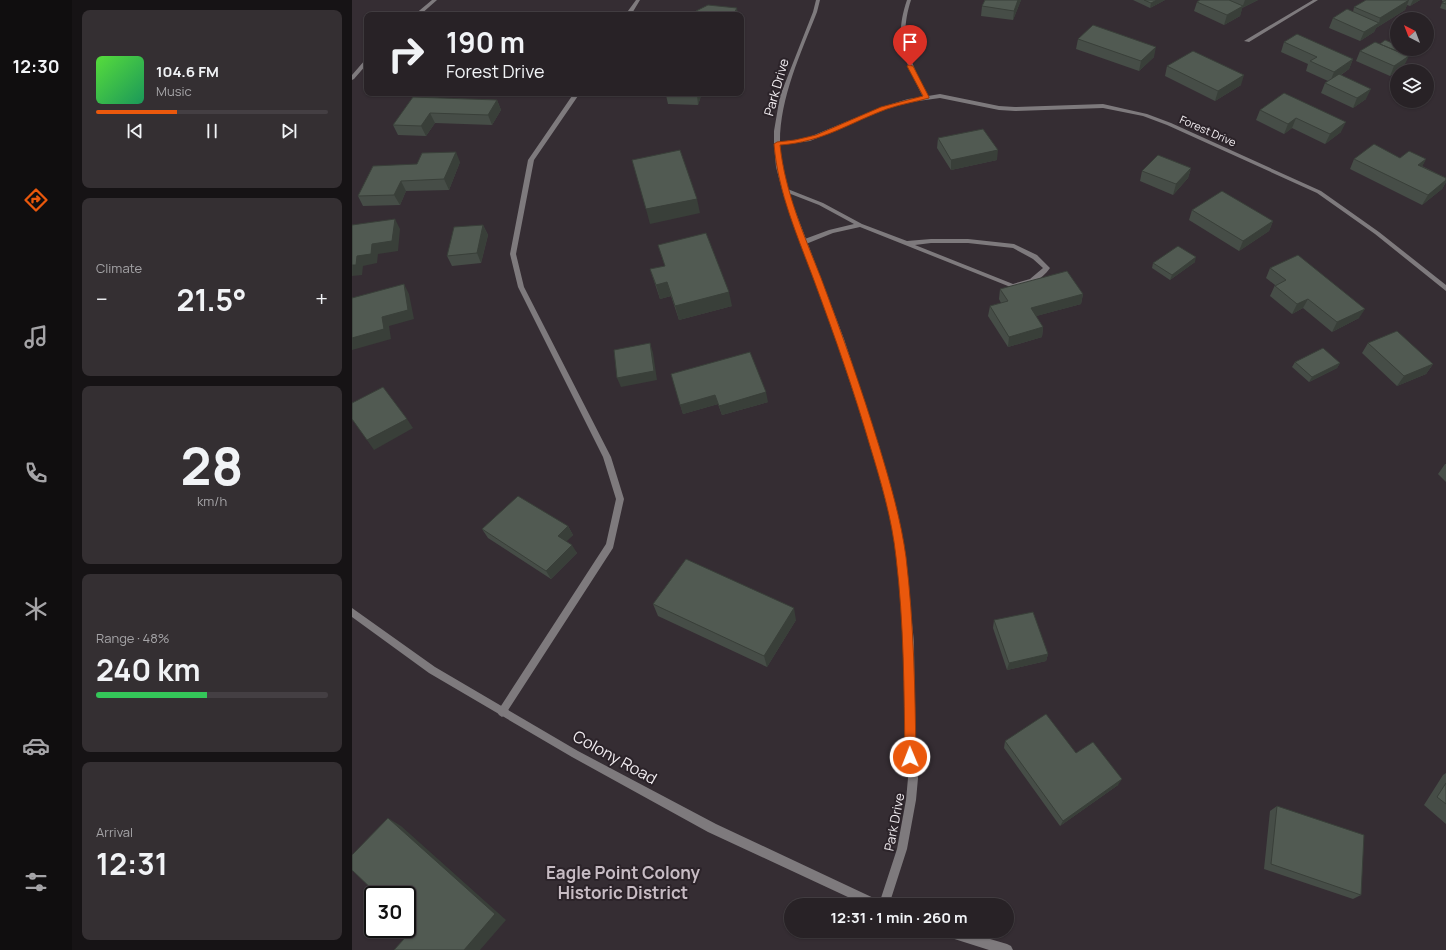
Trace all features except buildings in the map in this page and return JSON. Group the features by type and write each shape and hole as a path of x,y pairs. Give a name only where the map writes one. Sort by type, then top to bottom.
{"street":[{"path":"420,12 435,0"},
{"path":"630,12 638,0"},
{"name":"Park Drive","path":"818,0 815,12 783,96 777,131 777,144 779,167 785,190 840,339 875,446 894,517 901,556 909,642 910,757 913,778 911,800 902,849 886,898"},
{"path":"909,0 902,21 903,44 910,66 926,97"},
{"path":"1247,41 1316,0"},
{"path":"352,78 364,64"},
{"path":"502,712 610,545 620,499 607,457 521,288 514,254 531,160 575,96"},
{"name":"Forest Drive","path":"777,144 795,142 819,136 884,108 926,97 940,96 999,108 1015,109 1047,109 1094,105 1118,108 1145,115 1169,124 1318,192 1377,233 1446,289"},
{"path":"785,190 821,204 860,226 909,243 1013,286 1026,284 1041,276 1047,268 1035,257 1014,246 968,241 931,241 909,243"},
{"path":"804,242 830,231 860,226"},
{"name":"Colony Road","path":"352,612 432,670 575,754 712,828 862,898"},
{"path":"968,938 1007,950"}],"district":[{"name":"Eagle Point Colony Historic District","path":"623,883"}],"route":[{"path":"910,66 926,97 884,108 808,140 777,144 779,167 787,197 840,339 875,446 894,517 901,556 909,642 910,757"}]}
